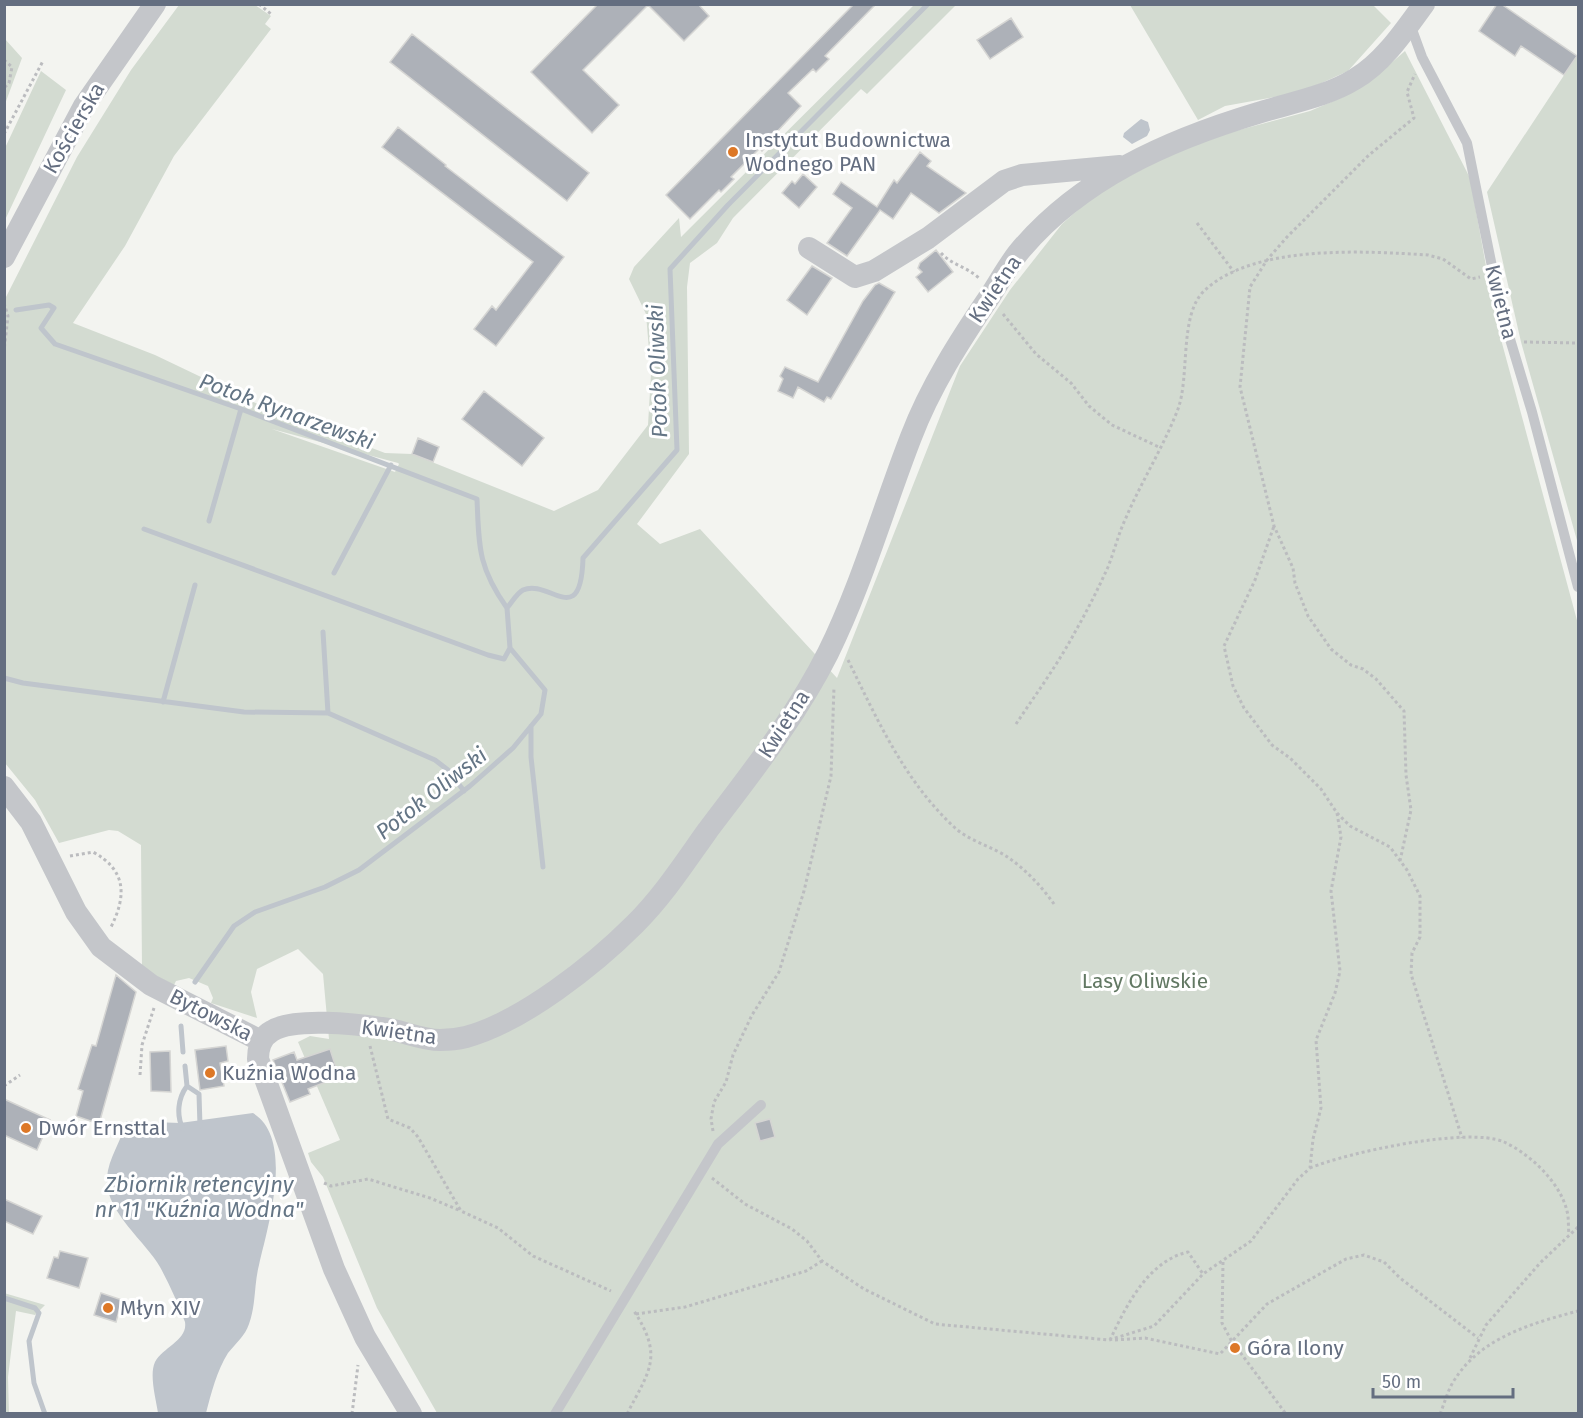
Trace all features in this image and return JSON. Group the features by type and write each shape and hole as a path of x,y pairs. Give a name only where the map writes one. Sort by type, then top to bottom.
{"street":[{"name":"Kościerska","path":"4,257 84,106 155,4"},
{"name":"Kwietna","path":"261,1041 273,1029 320,1022 366,1026 438,1040 466,1037 506,1020 566,983 604,953 666,891 788,721 836,634 860,577 912,434 948,363 1016,256 1038,231 1070,202 1124,166 1212,127 1315,96 1355,79 1372,66 1410,24 1424,4"},
{"name":"Kwietna","path":"809,248 855,276 874,271 928,238 1004,181 1022,175 1124,166"},
{"name":"Bytowska","path":"4,787 31,822 76,912 101,947 163,999 204,1010 261,1041 258,1047 258,1059 334,1269 365,1336 411,1413"}],"lane":[{"name":"Kwietna","path":"1410,24 1422,57 1467,143 1491,265 1578,587"},
{"path":"555,1413 718,1144 762,1105"}],"path":[{"path":"259,4 271,14"},
{"path":"1400,861 1411,810 1406,775 1404,711 1376,679 1363,669 1351,665 1331,649 1301,601 1293,568 1274,526 1240,387 1250,287 1267,260 1287,237 1369,155 1414,118 1407,92 1422,57"},
{"path":"4,60 12,67 9,83 4,88"},
{"path":"4,134 43,61"},
{"path":"1197,223 1234,272"},
{"path":"928,238 949,262 970,270 983,282 987,300 1002,313 1036,354 1071,383 1089,406 1112,425 1161,448"},
{"path":"1016,724 1074,634 1108,567 1125,519 1161,448 1182,396 1189,328 1196,301 1205,290 1234,272 1267,260 1360,254 1428,255 1443,259 1471,279 1485,274 1491,265"},
{"path":"4,303 8,316 4,351"},
{"path":"1511,344 1578,343"},
{"path":"1274,526 1255,580 1224,646 1233,686 1256,727 1272,745 1290,758 1321,789 1337,813 1350,826 1390,847 1420,896 1420,937 1412,953 1411,974 1462,1138"},
{"path":"836,634 889,745 913,780 954,828 1010,858 1042,888 1054,904"},
{"path":"718,1144 711,1119 714,1102 726,1082 733,1055 752,1015 779,972 812,859 831,776 834,686"},
{"path":"1310,1168 1313,1139 1321,1108 1316,1040 1335,993 1340,971 1331,891 1341,837 1337,813"},
{"path":"52,860 93,852 106,859 116,872 123,892 120,910 101,947"},
{"path":"140,1075 142,1045 163,999"},
{"path":"366,1026 388,1119 410,1128 418,1137 462,1211"},
{"path":"4,1086 20,1075"},
{"path":"1109,1340 1154,1326 1203,1274 1251,1241 1298,1179 1310,1168 1333,1159 1388,1147 1462,1138 1502,1141 1534,1160 1559,1193 1567,1211 1569,1234"},
{"path":"701,1172 745,1204 792,1228 807,1240 822,1261 864,1289 935,1324 1109,1340 1145,1338 1220,1353 1267,1304 1346,1258 1364,1255 1384,1262 1434,1305 1478,1338"},
{"path":"321,1182 331,1186 368,1179 430,1198 498,1228 533,1256 625,1298 636,1314 650,1347 652,1361 627,1413"},
{"path":"1470,1360 1478,1338 1503,1305 1578,1227"},
{"path":"1109,1340 1130,1299 1173,1256 1188,1252 1203,1274"},
{"path":"636,1314 685,1307 806,1271 822,1261"},
{"path":"1223,1262 1222,1323 1231,1340 1286,1413"},
{"path":"1440,1413 1454,1380 1470,1360 1493,1342 1536,1322 1578,1311"},
{"path":"352,1413 357,1368 365,1336"}],"green space":[{"name":"Lasy Oliwskie","path":"179,5 255,5 271,16 265,24 271,29 174,156 125,246 73,323 155,355 264,407 385,453 412,454 554,511 598,490 648,425 651,374 646,314 629,279 634,267 679,218 681,237 914,5 956,5 867,94 861,89 733,218 717,243 690,263 687,287 689,454 637,524 660,544 700,529 837,678 960,366 1010,290 1062,224 1097,193 1173,153 1220,135 1310,111 1343,97 1375,77 1405,51 1470,178 1496,321 1578,624 1578,1413 437,1413 377,1308 323,1177 311,1162 308,1153 340,1140 298,1042 310,1036 329,1039 323,974 298,949 257,969 251,992 257,1018 211,1003 213,998 208,986 189,978 176,981 174,985 142,969 141,845 118,831 109,830 59,843 35,800 5,763 5,299 77,157 131,70","holes":["272,429 398,463 395,472"]},
{"path":"1130,5 1373,5 1391,23 1348,71 1302,92 1225,106 1198,120"},
{"path":"5,39 22,58 5,104"},
{"path":"1578,54 1578,544 1521,342 1487,192"},
{"path":"41,71 66,90 5,220 5,148"},
{"path":"4,1293 45,1305 35,1315 16,1311 8,1377 9,1414 4,1413"}],"water":[{"path":"1141,119 1148,122 1150,130 1147,136 1132,144 1123,137 1124,133"},
{"name":"Zbiornik retencyjny nr 11 \"Kuźnia Wodna\"","path":"253,1113 266,1125 273,1142 276,1162 272,1207 257,1272 249,1324 221,1367 206,1413 158,1413 153,1367 159,1357 183,1334 185,1322 154,1257 127,1225 112,1202 107,1178 110,1163 126,1121 180,1123"}],"building":[{"path":"598,4 698,4 709,16 684,41 648,5 583,70 619,105 592,133 531,72"},
{"name":"Instytut Budownictwa Wodnego PAN","path":"854,4 876,4 825,56 829,59 816,72 813,69 788,93 801,106 773,136 775,138 762,151 760,148 731,177 734,179 721,192 719,190 690,219 666,195"},
{"path":"1497,4 1501,4 1577,56 1564,75 1521,46 1515,56 1479,31"},
{"path":"1011,18 1023,37 990,59 977,40"},
{"path":"412,34 589,173 567,201 390,62"},
{"path":"398,127 564,257 496,346 474,329 492,306 496,310 533,262 382,147"},
{"path":"920,152 931,161 927,166 966,193 939,213 911,193 893,219 880,210 847,256 827,243 852,208 833,194 841,182 877,207 894,180 897,183"},
{"path":"803,174 817,187 799,208 782,193 792,181 795,184"},
{"path":"936,250 953,272 928,292 916,277 922,272 918,268 920,263"},
{"path":"812,266 832,278 807,315 787,300"},
{"path":"879,283 895,292 831,399 827,397 824,402 798,387 793,398 778,391 783,379 780,376 785,367 818,382 863,301"},
{"path":"484,391 544,438 522,466 462,419"},
{"path":"418,438 439,447 433,462 412,454"},
{"path":"116,975 136,992 99,1124 76,1116 83,1091 78,1089 92,1045 96,1046"},
{"path":"226,1046 228,1061 220,1063 224,1086 200,1090 195,1050"},
{"path":"330,1049 339,1077 308,1089 310,1094 290,1102 273,1060 294,1052 297,1060"},
{"path":"170,1051 171,1092 151,1091 150,1052"},
{"name":"Dwór Ernsttal","path":"4,1099 50,1120 37,1150 4,1135"},
{"path":"770,1119 775,1137 760,1141 755,1123"},
{"path":"4,1199 42,1216 33,1234 4,1221"},
{"path":"60,1251 88,1258 79,1288 47,1278 54,1257 58,1258"},
{"name":"Młyn XIV","path":"101,1293 122,1300 116,1322 94,1315"}],"waterway":[{"name":"Potok Oliwski","path":"195,982 234,926 255,912 325,887 359,870 470,786 513,748 541,714 545,690 510,648 507,608 523,590 533,588 562,597 570,597 576,592 581,580 583,558 677,450 670,269 728,205 928,4"},
{"name":"Potok Rynarzewski","path":"16,310 49,305 54,308 41,328 55,344 241,409 477,499 478,531 485,568 497,594 507,608"},
{"path":"209,521 241,409"},
{"path":"334,573 391,465"},
{"path":"144,529 488,655 504,659 510,648"},
{"path":"163,702 195,585"},
{"path":"323,632 328,713"},
{"path":"4,678 23,683 244,712 328,713 435,760 448,770 464,791"},
{"path":"531,726 531,757 543,867"},
{"name":"Potok Oliwski","path":"181,1026 183,1052"},
{"name":"Potok Oliwski","path":"183,1129 179,1107 187,1086 185,1066"},
{"name":"Potok Oliwski","path":"187,1086 199,1094 200,1126"},
{"path":"4,1298 35,1308 39,1313 29,1341 34,1383 45,1414"}],"place":[{"name":"Instytut Budownictwa Wodnego PAN","path":"733,152"},
{"name":"Kuźnia Wodna","path":"210,1073"},
{"name":"Dwór Ernsttal","path":"26,1128"},
{"name":"Młyn XIV","path":"108,1308"},
{"name":"Góra Ilony","path":"1235,1348"}]}
